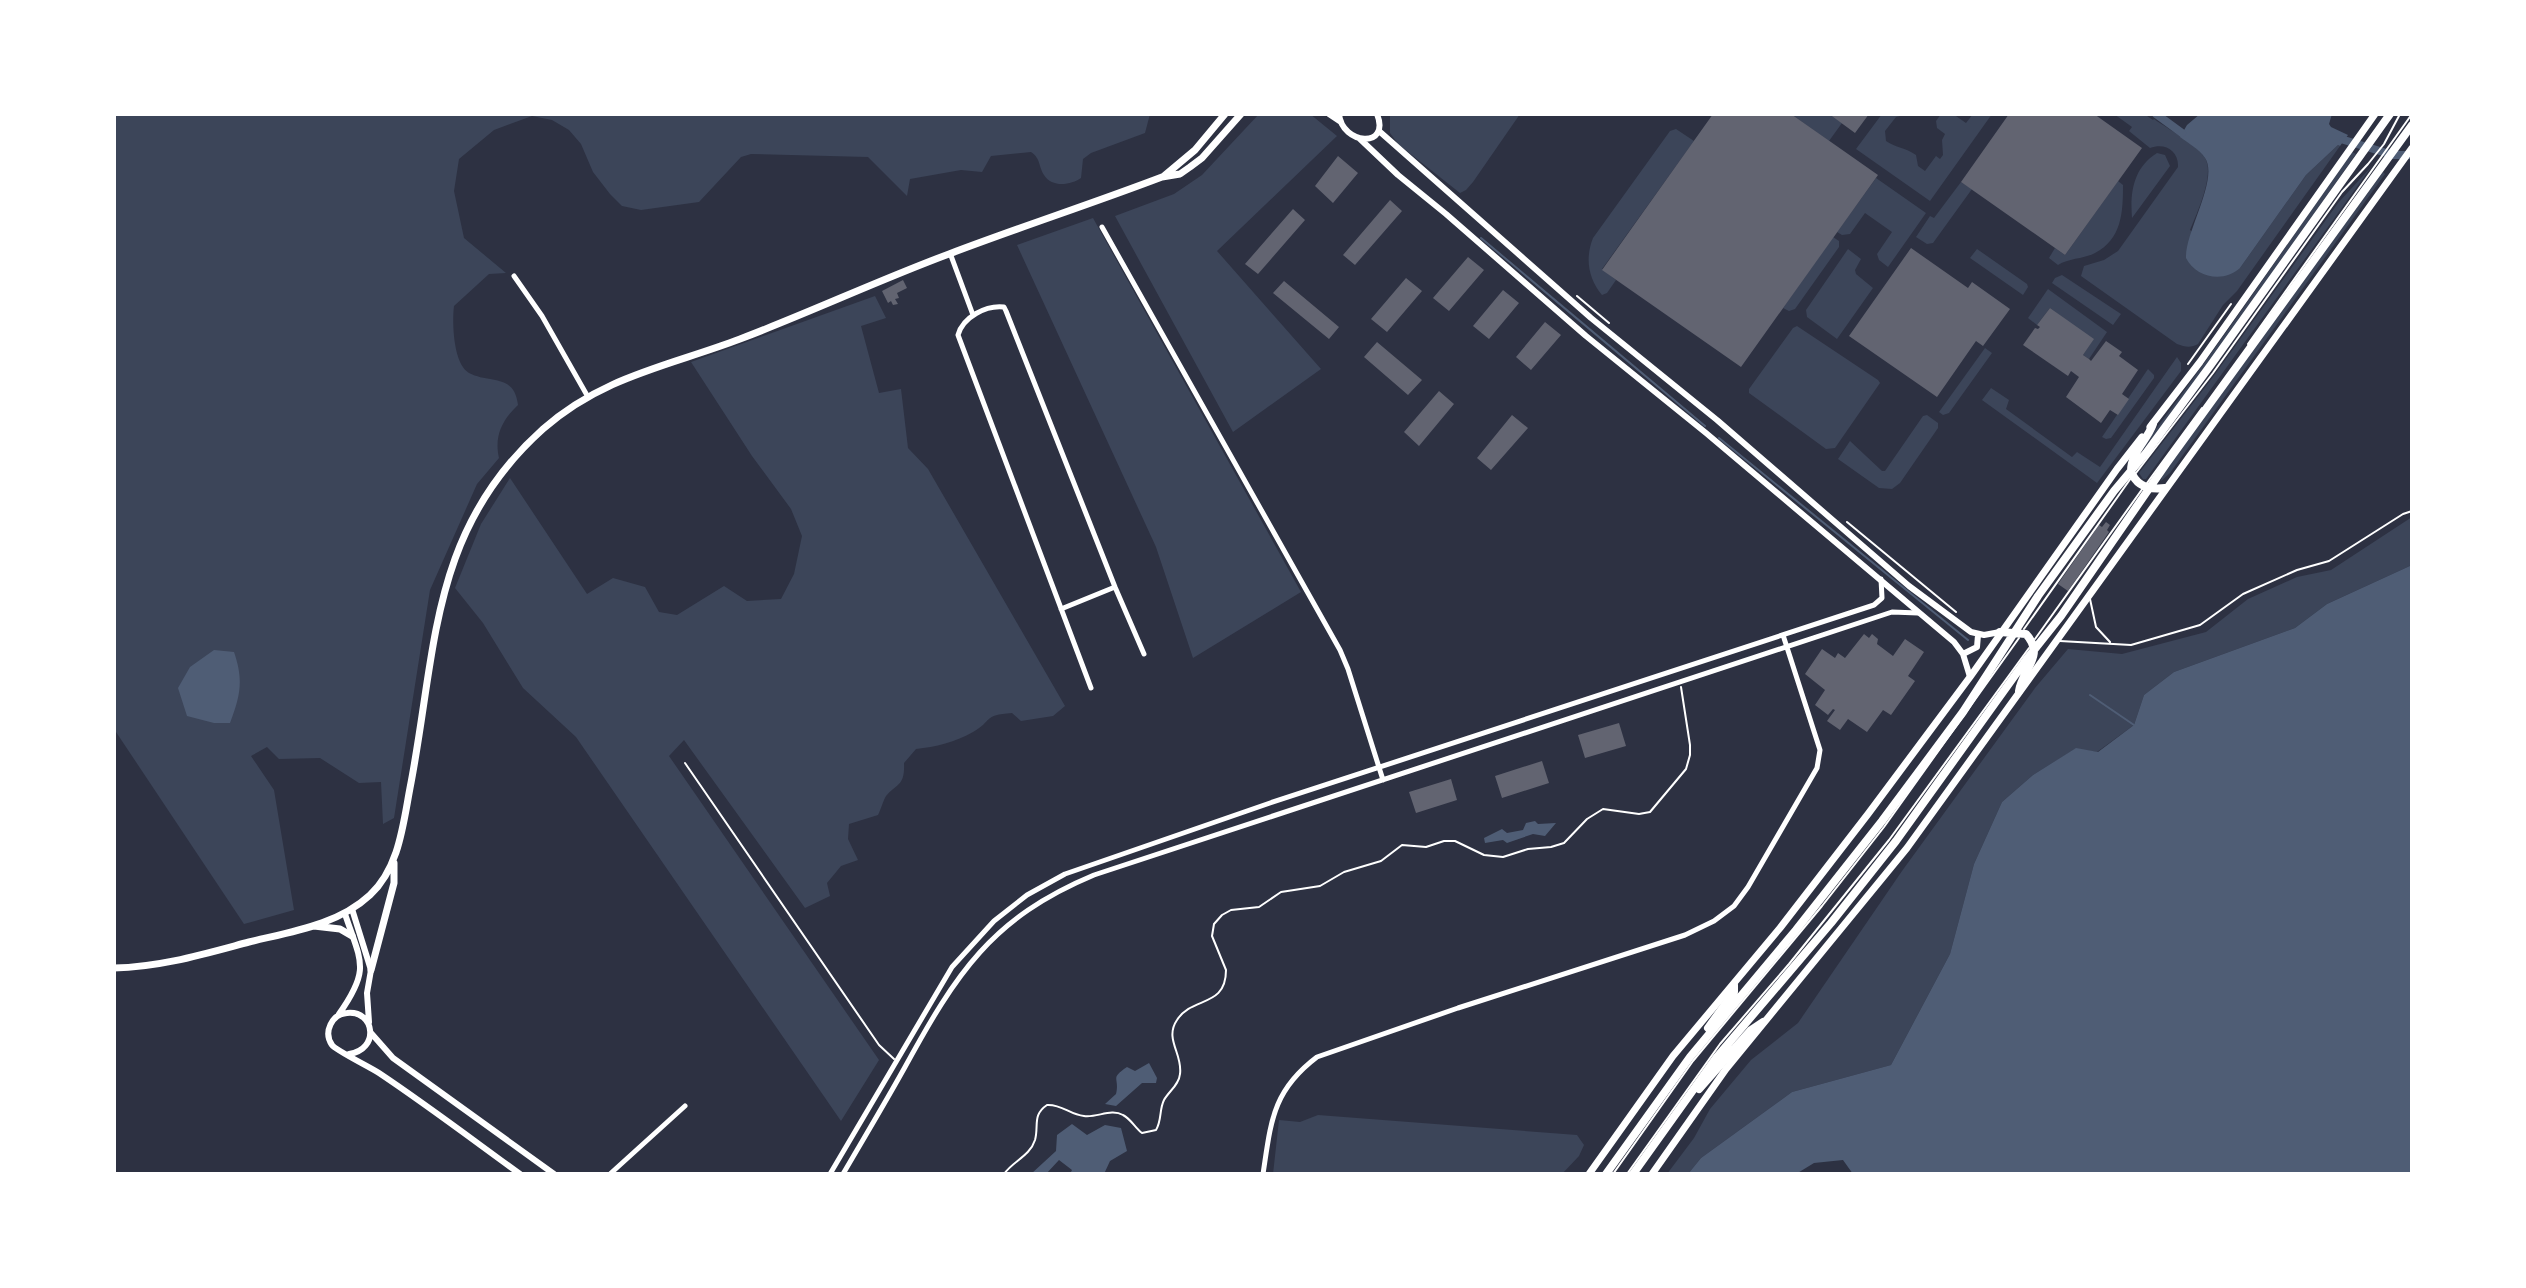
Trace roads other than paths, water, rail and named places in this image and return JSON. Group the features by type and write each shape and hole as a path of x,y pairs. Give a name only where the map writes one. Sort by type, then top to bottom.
{"highway":[{"path":"1606,1174 1690,1057 1796,930 1963,712 2114,491 2132,474 2390,114"},
{"path":"1633,1174 1716,1058 1896,841 2034,646 2070,604 2147,488 2412,125"},
{"path":"2132,474 2133,457 2153,424"},
{"path":"2132,474 2147,488 2165,488"},
{"path":"2000,632 2018,632 2034,646"},
{"path":"2019,691 2022,677 2033,663 2034,646"},
{"path":"1629,1141 1630,1134 1734,992 1734,985"},
{"path":"1683,1102 1699,1089 1751,1030 1763,1022"}],"main road":[{"path":"1162,177 1195,150 1225,114"},
{"path":"1589,1174 1673,1056 1808,893 1970,677 2117,469 2200,362 2375,114"},
{"path":"114,968 157,965 312,925 348,912 379,886 393,860 404,819 422,730 441,601 465,531 493,484 525,445 547,426 588,397 624,378 738,340 950,253 1162,177 1180,174 1202,158 1240,115"},
{"path":"1652,1174 1726,1069 1907,848 2412,148"},
{"path":"371,970 394,883 393,860"},
{"path":"312,925 340,929 352,936"}],"street":[{"path":"1329,114 1340,118 1348,132 1359,138 1576,328 1954,642 1963,654 1970,677"},
{"path":"1378,115 1379,131 1591,318 1717,420 1909,586 1971,632 1978,635 2000,632"},
{"path":"1359,138 1370,139 1379,131"},
{"path":"1102,227 1340,650 1383,780"},
{"path":"950,253 973,315"},
{"path":"514,276 542,316 588,397"},
{"path":"1091,688 958,335 962,325 973,315 997,306 1004,307 1144,654"},
{"path":"830,1174 952,967 994,921 1027,895 1065,874 1146,845 1874,605 1882,598 1881,579"},
{"path":"1061,609 1115,587"},
{"path":"843,1174 955,980 1012,921 1069,886 1094,875 1892,612 1903,610 1918,613"},
{"path":"1263,1174 1274,1111 1285,1088 1299,1071 1317,1057 1685,935 1714,921 1734,906 1748,887 1820,758 1783,635"},
{"path":"1963,654 1977,647 1978,635"},
{"path":"1649,678 1654,691"},
{"path":"1589,698 1588,706 1592,711"},
{"path":"1571,703 1577,709 1575,716"},
{"path":"1161,840 1159,846 1165,852"},
{"path":"1146,845 1152,851 1149,857"},
{"path":"348,912 361,969 360,980 329,1027 330,1041 339,1051 382,1075 520,1174"},
{"path":"348,912 371,970 367,993 370,1038 359,1052 349,1054"},
{"path":"337,1016 357,1014 393,1058 554,1174"},
{"path":"610,1174 685,1106"}],"lane":[{"path":"2132,474 2204,385 2342,192 2384,144 2400,114"},
{"path":"2147,488 2412,114"},
{"path":"2055,642 2137,644 2200,625 2243,594 2292,571 2329,561 2412,511"},
{"path":"2090,592 2096,627 2111,643"},
{"path":"1613,1174 1693,1061 1884,827 1964,718 2018,632"},
{"path":"1627,1174 1720,1044 1889,840 2034,646"},
{"path":"685,763 879,1045 905,1066"}],"waterway":[{"path":"2156,114 2182,133"},
{"path":"2344,140 2393,155 2412,155"},
{"path":"1481,238 1705,426"},
{"path":"1719,438 1968,640"},
{"path":"2090,695 2134,725"}]}
